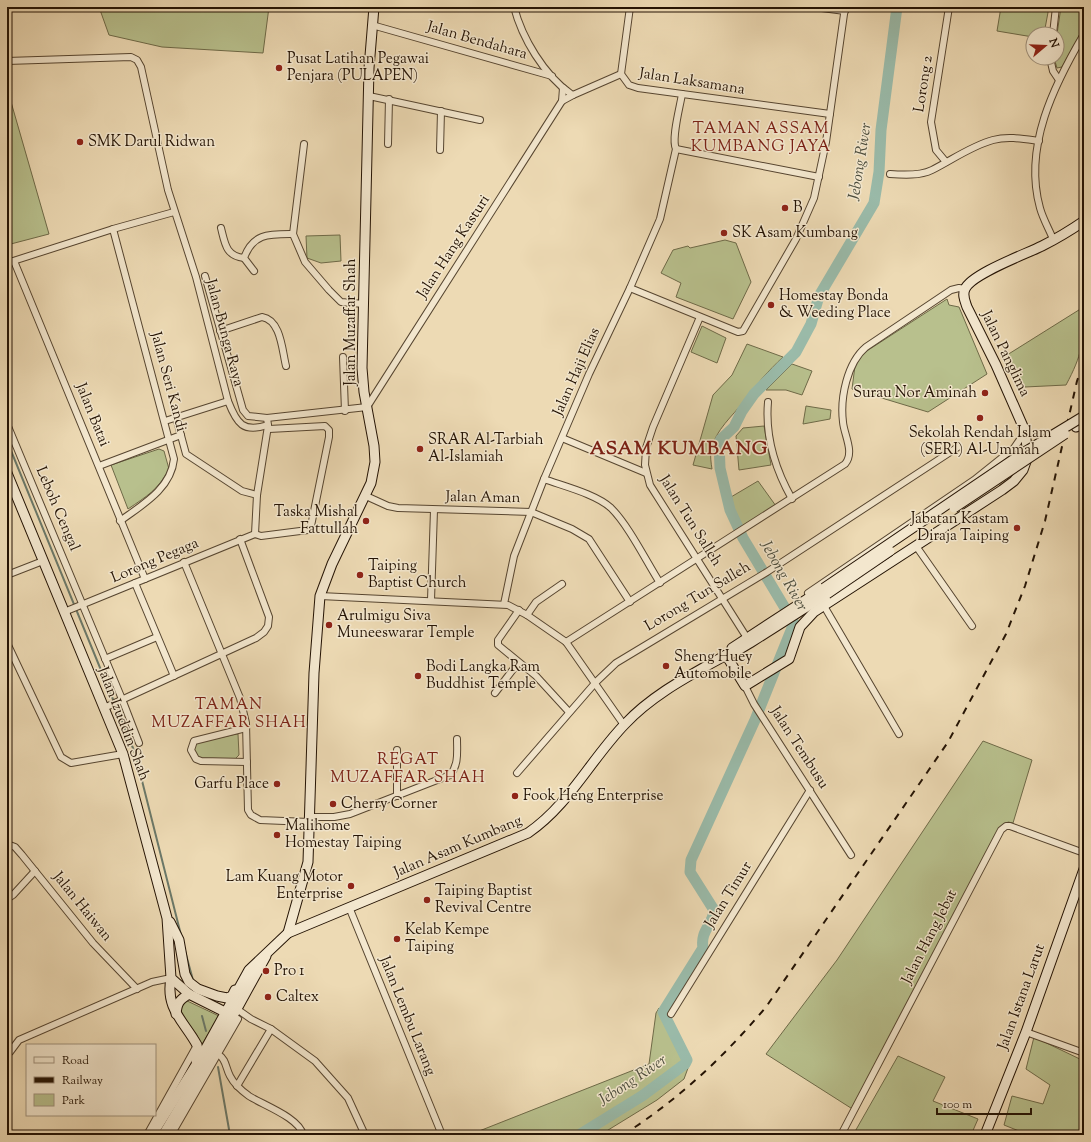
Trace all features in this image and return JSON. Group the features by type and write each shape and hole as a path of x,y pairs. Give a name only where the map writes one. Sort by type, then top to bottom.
{"main road":[{"name":"Jalan Muzaffar Shah","path":"288,933 308,862 314,673 320,596 332,564 366,496 371,483 375,462 374,446 362,368 369,96 374,7"},
{"path":"965,289 968,284 980,276 1053,239 1084,221"},
{"name":"Jalan Panglima","path":"965,289 964,298 967,307 996,365 1025,431"},
{"name":"Jalan Asam Kumbang","path":"825,591 1023,453 1084,416"},
{"name":"Jalan Asam Kumbang","path":"233,1012 242,984 249,970 288,933 528,833 545,820 574,789 624,725 656,698 726,655 1080,425"},
{"path":"745,686 786,662 792,655 803,623 824,606 1014,481 1023,470 1028,456 1025,431"},
{"name":"Jalan Izuddin Shah","path":"7,473 43,561 74,608 113,703 123,754 167,918 171,978 169,994 172,1007 197,1046"},
{"name":"Jalan Tembusu","path":"726,655 745,686"},
{"name":"Jalan Istana Larut","path":"985,1135 1026,1032 1081,886 1084,869"},
{"path":"167,918 179,940 185,974 195,986 217,996 229,998 239,984 242,984"},
{"name":"Jalan Asam Kumbang","path":"152,1135 195,1066 215,1047 233,1012 258,972 267,953"},
{"path":"171,978 188,994 233,1012"},
{"path":"176,1014 179,999 188,994"},
{"path":"195,1066 198,1050 197,1046"},
{"name":"Jalan Asam Kumbang","path":"170,1133 204,1059"}],"street":[{"path":"514,7 522,34 528,46 563,88 573,95"},
{"path":"621,74 630,7"},
{"path":"630,288 738,332 743,331 801,227 814,198 819,178 845,9 814,7"},
{"name":"Lorong 2","path":"946,162 936,150 932,122 949,7"},
{"path":"1053,26 1056,7"},
{"name":"Jalan Bendahara","path":"372,25 552,76"},
{"path":"1053,239 1040,208 1037,193 1039,141 1047,111 1058,80 1084,34"},
{"name":"Jalan Bunga Raya","path":"7,61 131,58 137,60 141,67 174,212 196,277 228,401 234,416 242,425 256,429 268,424 367,407"},
{"path":"1052,66 1058,80"},
{"name":"Jalan Laksamana","path":"562,101 621,74 629,85 638,88 830,114"},
{"path":"562,101 563,88"},
{"name":"Jalan Haji Elias","path":"504,604 514,556 544,479 589,374 630,288 662,214 676,149 674,145 674,137 682,94"},
{"path":"369,96 389,99 480,120"},
{"path":"388,144 389,99"},
{"name":"Jalan Hang Kasturi","path":"367,407 562,101"},
{"path":"440,150 441,111"},
{"path":"890,174 917,174 932,171 946,162 994,139 1022,138 1039,141"},
{"path":"304,144 292,234 305,262 341,302 364,304"},
{"path":"676,149 819,178"},
{"path":"7,263 113,229 174,212"},
{"path":"221,228 224,241 230,253 235,257 244,258 254,271"},
{"name":"Jalan Seri Kandi","path":"113,229 170,439 174,459 169,477 154,496 120,521"},
{"path":"244,258 247,250 255,240 264,236 292,234"},
{"name":"Jalan Batai","path":"14,261 145,579"},
{"name":"Jalan Bunga Raya","path":"205,276 243,410 248,416 268,424"},
{"path":"566,642 837,470 847,461 850,454 843,421 843,405 849,375 855,357 866,347 951,290 959,288 965,289"},
{"path":"220,331 262,317 266,318 273,322 286,366"},
{"name":"Jalan Tun Salleh","path":"700,317 651,432 646,448 646,473 650,485 749,640"},
{"path":"343,357 345,411"},
{"path":"165,421 228,401"},
{"path":"768,402 768,424 772,450 780,475 792,499"},
{"path":"176,417 184,449 190,458 242,490 257,495"},
{"name":"Leboh Cengal","path":"7,424 74,608 105,659 113,703 139,743"},
{"path":"255,534 257,495 268,424"},
{"name":"Lorong Pegaga","path":"74,608 255,534 261,536 308,530 311,526 329,437 329,430 325,426 268,424"},
{"name":"Jalan Asam Kumbang","path":"797,608 804,597 824,582 974,480 1014,448 1025,431"},
{"path":"99,466 181,435"},
{"path":"562,438 646,473"},
{"name":"Lorong Tun Salleh","path":"517,773 596,682 629,653 767,572 958,447"},
{"path":"544,479 597,499 611,508 629,532 660,583"},
{"name":"Jalan Aman","path":"366,496 388,506 434,510 531,512"},
{"name":"Jalan Aman","path":"431,600 434,510"},
{"path":"531,512 578,531 589,539 630,602"},
{"path":"113,703 222,655 256,638 264,632 270,622 270,617 240,539"},
{"path":"916,546 972,626"},
{"path":"7,575 43,561"},
{"path":"184,562 240,698 246,728 247,795 248,810 251,815 260,820 309,820 350,814 450,775 457,762 457,739"},
{"path":"135,583 174,676"},
{"path":"527,615 536,602 562,584"},
{"path":"320,596 504,604 519,610 566,642 596,682 624,725"},
{"path":"824,606 900,734"},
{"path":"519,610 498,640 498,645 502,650 536,676 555,698 570,712"},
{"path":"105,659 158,637"},
{"path":"7,642 61,757 66,762 71,763 123,754"},
{"path":"495,693 518,662"},
{"name":"Jalan Tembusu","path":"745,686 754,704 851,855"},
{"path":"246,728 194,741 191,750 196,759 201,761 247,762"},
{"path":"397,750 397,796"},
{"name":"Jalan Timur","path":"671,1014 810,790"},
{"name":"Jalan Hang Jebat","path":"841,1135 1001,830 1006,826 1010,826 1084,853"},
{"name":"Jalan Haiwan","path":"7,843 15,847 93,943 137,989"},
{"path":"7,899 14,895 35,870"},
{"name":"Jalan Lembu Larang","path":"349,907 442,1135"},
{"path":"10,1052 19,1040 152,982 171,978"},
{"path":"233,1012 272,1029 315,1061 348,1098 365,1135"},
{"path":"233,1012 251,1019"},
{"path":"170,1133 233,1012"},
{"path":"237,1086 272,1029"},
{"path":"1026,1032 1084,1053"},
{"path":"147,1135 197,1046"},
{"path":"215,1047 224,1060 231,1078 237,1086 248,1095 298,1124 303,1135"}],"green space":[{"path":"99,7 269,7 263,53 162,47 109,35"},
{"path":"1001,7 1049,7 1045,26 1025,26 1025,36 997,31"},
{"path":"1061,7 1084,7 1084,27 1065,62 1065,26 1058,26"},
{"path":"7,88 49,234 7,245"},
{"path":"340,235 341,261 321,263 307,258 306,236"},
{"path":"725,240 736,243 751,282 733,319 676,297 681,283 661,273 673,250 688,246 690,248"},
{"path":"947,299 949,305 959,307 987,374 928,412 852,389 856,358"},
{"path":"1084,308 1083,339 1076,365 1066,385 1025,387 1007,355"},
{"path":"702,326 726,338 717,363 691,352"},
{"path":"747,344 783,357 762,378 720,429 711,450 712,469 693,465 713,395 732,375"},
{"path":"792,364 812,371 802,395 786,390 766,390"},
{"path":"806,406 831,410 830,419 803,424"},
{"path":"764,426 771,465 739,470 736,436 743,428"},
{"path":"159,449 164,451 169,469 156,487 128,509 111,465"},
{"path":"758,481 776,506 742,529 734,510 731,497"},
{"path":"238,734 239,755 235,759 198,758 193,752 193,744"},
{"path":"983,741 1032,760 1013,823 1008,822 1001,827 854,1110 766,1054 837,960"},
{"path":"183,999 219,1016 201,1046 197,1035 179,1012"},
{"path":"659,1008 683,1054 688,1068 684,1079 657,1100 600,1135 469,1135 649,1064 656,1013"},
{"path":"1034,1037 1084,1061 1084,1135 1029,1135 1004,1125 1012,1096 1043,1104 1050,1085 1026,1069"},
{"path":"898,1056 945,1077 933,1101 978,1119 971,1135 853,1135"}],"waterway":[{"name":"Jebong River","path":"579,1135 642,1096 685,1064 687,1060 663,1012 703,948 703,937 714,910 690,872 691,860 755,720 794,623 743,538 730,510 720,468 719,443 721,439 734,427 742,411 754,394 796,352 811,324 819,296 874,203 879,172 881,130 897,7"},
{"path":"7,441 135,753 181,935"},
{"path":"185,951 193,980"},
{"path":"202,1016 206,1031"},
{"path":"218,1067 230,1135"}],"railway":[{"path":"623,1135 663,1107 699,1077 750,1026 766,1007 948,742 1006,634 1025,586 1045,521 1077,381 1084,362"}],"place":[{"name":"Pusat Latihan Pegawai Penjara (PULAPEN)","path":"279,68"},
{"name":"SMK Darul Ridwan","path":"80,142"},
{"name":"B","path":"785,208"},
{"name":"SK Asam Kumbang","path":"724,233"},
{"name":"Homestay Bonda & Weeding Place","path":"771,305"},
{"name":"Surau Nor Aminah","path":"985,393"},
{"name":"Sekolah Rendah Islam (SERI) Al-Ummah","path":"980,418"},
{"name":"SRAR Al-Tarbiah Al-Islamiah","path":"420,449"},
{"name":"Taska Mishal Fattullah","path":"366,521"},
{"name":"Jabatan Kastam Diraja Taiping","path":"1017,528"},
{"name":"Taiping Baptist Church","path":"360,575"},
{"name":"Arulmigu Siva Muneeswarar Temple","path":"329,625"},
{"name":"Sheng Huey Automobile","path":"666,666"},
{"name":"Bodi Langka Ram Buddhist Temple","path":"418,676"},
{"name":"Garfu Place","path":"277,784"},
{"name":"Fook Heng Enterprise","path":"515,796"},
{"name":"Cherry Corner","path":"333,804"},
{"name":"Malihome Homestay Taiping","path":"277,835"},
{"name":"Lam Kuang Motor Enterprise","path":"351,886"},
{"name":"Taiping Baptist Revival Centre","path":"427,900"},
{"name":"Kelab Kempe Taiping","path":"397,939"},
{"name":"Pro 1","path":"266,971"},
{"name":"Caltex","path":"268,997"}],"district":[{"name":"TAMAN ASSAM KUMBANG JAYA","path":"761,138"},
{"name":"ASAM KUMBANG","path":"679,449"},
{"name":"TAMAN MUZAFFAR SHAH","path":"229,714"},
{"name":"REGAT MUZAFFAR SHAH","path":"408,769"}]}
